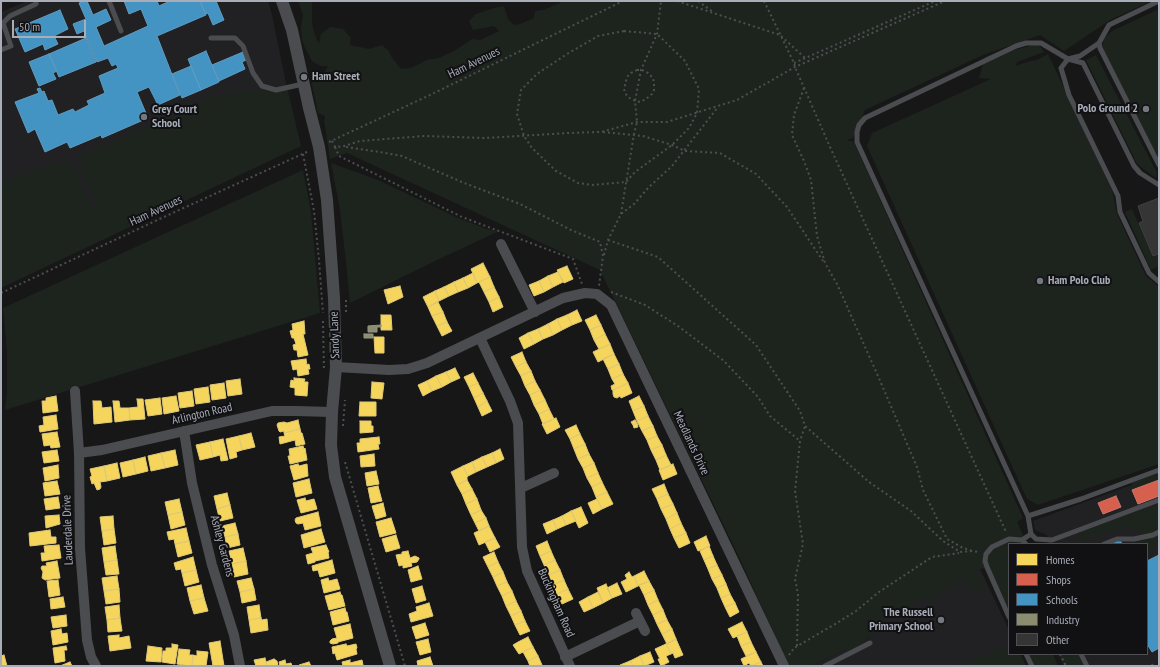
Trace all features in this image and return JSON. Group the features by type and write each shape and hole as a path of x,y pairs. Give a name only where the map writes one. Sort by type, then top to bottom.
{"street":[{"name":"Sandy Lane","path":"282,1 292,30 319,147 327,207 334,298 336,367 332,412 332,445 335,477 390,666"},
{"path":"501,244 535,312"},
{"path":"336,367 389,370 408,369 427,363 564,298 598,291"},
{"name":"Meadlands Drive","path":"598,291 611,305 785,662"},
{"name":"Buckingham Road","path":"480,338 510,401 518,424 522,547 527,571 570,666"},
{"name":"Lauderdale Drive","path":"75,391 79,452 80,548 87,640 90,657 96,666"},
{"name":"Arlington Road","path":"79,452 102,450 272,412 332,412"},
{"name":"Ashley Gardens","path":"184,431 192,483 210,558 234,635 240,666"},
{"path":"521,488 554,473"},
{"name":"Buckingham Road","path":"565,656 640,622"}],"lane":[{"path":"1,50 11,46 3,23 10,16 36,4 36,1"},
{"path":"108,1 121,30"},
{"path":"1159,1 1109,26 1099,43 1080,56 1068,59 1061,68 1069,95 1118,196 1120,212 1149,273 1159,282"},
{"path":"211,38 236,38 243,46 252,73 262,86 276,90 304,84"},
{"path":"1159,185 1140,173 1134,166 1083,63 1068,59 1041,43 1026,43 1016,46 864,118 859,125 857,132 857,142 1028,516 1031,534 1036,539 1052,540 1159,500"},
{"path":"1099,43 1100,48 1159,165"},
{"path":"1028,516 1081,499 1159,470"},
{"path":"1107,543 1117,539 1134,539 1153,535 1159,532"},
{"path":"1008,614 987,567 985,561 986,554 992,546 1009,539 1024,542 1031,534"},
{"path":"825,666 870,643"},
{"path":"1026,655 1032,666"},
{"path":"1082,655 1087,666"}],"path":[{"name":"Ham Avenues","path":"335,147 332,141 623,1"},
{"path":"661,1 657,34 641,70 635,101 638,122 634,134 622,214 608,240 598,291 645,305 678,326 724,361 758,397 770,416 800,441"},
{"path":"677,1 780,35 805,58"},
{"path":"698,1 717,14"},
{"path":"764,1 794,63 794,67 1009,539"},
{"path":"794,63 935,1"},
{"path":"601,132 638,122 667,122 737,100 794,67 944,1"},
{"path":"624,31 657,34 685,61 699,89 697,113 689,128 672,145 635,172 626,182 592,185 578,183 556,171 532,148 524,136 517,114 521,90 537,74 598,36 624,31"},
{"path":"637,70 641,70 648,73 653,78 654,90 646,99 642,101 635,101 628,97 625,93 624,87 627,77 637,70"},
{"path":"804,88 794,115 792,135 811,180 817,236 825,263"},
{"path":"622,214 634,204 649,186 672,166 719,106"},
{"path":"585,293 573,259 462,217 339,156 335,147 360,142 424,136 485,138 601,132 634,134 672,145 685,151 720,154 756,174 787,207 825,263 837,284 917,466 923,490 947,539 961,547 986,554"},
{"path":"344,146 402,156 464,183 520,204 571,230 600,242 604,256"},
{"name":"Ham Avenues","path":"1,293 319,147"},
{"path":"608,240 658,257 756,345 800,411 805,426 869,482 911,511 943,541 960,552"},
{"path":"346,297 346,312"},
{"path":"343,431 345,400"},
{"path":"797,646 798,594 795,579 803,544 795,491 800,441 805,426"},
{"path":"344,456 405,666"},
{"path":"785,662 794,648 856,611 879,592 932,557 972,551"},
{"path":"1060,655 1066,666"}],"shaded area":[{"name":"Grey Court School","path":"27,1 268,1 286,83 279,86 1,281 1,12"},
{"path":"298,1 311,1 312,24 319,43 321,34 330,27 343,29 351,38 350,45 369,49 382,45 388,50 392,58 401,69 411,68 427,60 439,58 454,51 472,39 480,40 499,31 494,26 473,30 469,21 476,14 504,6 508,19 514,25 534,18 535,11 543,10 560,3 561,1 1151,1 1110,20 1064,51 1040,35 983,55 865,110 853,138 847,140 854,142 1023,518 1017,522 1027,543 1008,543 1008,621 984,568 976,571 987,589 974,593 965,580 942,590 939,598 924,599 888,617 876,634 849,650 847,649 811,666 789,666 739,557 600,270 347,153 330,159 324,120 325,116 318,113 312,84 315,76 323,75 328,66 320,66 312,61 305,48 302,40 301,27 303,15"},
{"name":"Polo Ground 2","path":"1159,9 1159,160 1103,51 1102,46 1107,35 1114,30"},
{"name":"Ham Polo Club","path":"1038,44 1044,52 1017,62 1016,66 1037,60 1048,54 1112,190 1117,214 1146,276 1159,288 1159,464 1038,505 1027,499 867,146 872,133 991,79 979,78 985,57 1003,50 1018,49"},
{"path":"1096,55 1157,173 1156,178 1137,164 1086,60"},
{"path":"286,83 301,146 1,288 1,178 3,183 34,170 71,160 91,208 95,207 97,206 77,157 205,102 204,99"},
{"path":"331,163 378,180 458,218 487,229 499,231 350,303 340,210"},
{"path":"303,170 311,212 320,313 5,410 7,392 7,352 3,308"},
{"path":"1132,209 1153,257 1158,255 1159,258 1159,266 1151,270 1125,212"},
{"path":"1159,468 1159,482 1142,488 1130,488 1135,477"},
{"path":"1159,475 1159,666 1090,666 1084,655 1148,655 1148,543 1048,543 1047,535 1035,530 1033,521"},
{"path":"1159,505 1159,543 1148,550 1148,543 1136,543 1141,533 1133,527 1108,533 1079,543 1080,532"},
{"name":"The Russell Primary School","path":"980,569 1008,628 1008,655 1020,655 1026,666 811,666 870,638 884,610"},
{"path":"1008,646 1008,655 1020,655 1026,666 956,666"},
{"path":"1024,655 1053,655 1058,666 1029,666"},
{"path":"1058,655 1082,655 1087,666 1064,666"}],"building: Homes":[{"path":"483,263 490,277 477,283 471,269"},
{"path":"567,266 573,279 564,283 557,270"},
{"path":"558,272 563,282 553,287 548,276"},
{"path":"473,273 477,283 468,288 463,278"},
{"path":"548,276 553,287 544,292 539,281"},
{"path":"490,277 494,287 484,292 479,282"},
{"path":"463,278 468,288 458,292 454,282"},
{"path":"539,281 544,292 534,296 529,285"},
{"path":"454,282 458,292 449,296 444,287"},
{"path":"400,286 403,297 388,304 384,290"},
{"path":"444,287 449,296 439,301 435,291"},
{"path":"494,287 499,297 489,302 484,292"},
{"path":"435,291 439,301 428,307 423,297"},
{"path":"499,297 503,307 493,312 489,302"},
{"path":"438,302 443,312 432,316 428,307"},
{"path":"577,310 582,321 572,325 567,315"},
{"path":"443,312 447,322 437,326 432,316"},
{"path":"381,315 391,315 392,330 381,330"},
{"path":"567,315 572,325 562,330 557,319"},
{"path":"596,315 601,325 590,330 585,320"},
{"path":"557,319 562,330 553,335 548,324"},
{"path":"304,321 305,334 303,334 308,355 298,357 297,350 294,350 293,345 296,344 290,331 293,330 292,324"},
{"path":"447,322 452,331 442,336 437,326"},
{"path":"548,324 553,335 543,339 538,329"},
{"path":"601,325 605,334 594,340 590,330"},
{"path":"538,329 543,339 534,344 528,333"},
{"path":"528,333 534,344 524,349 519,338"},
{"path":"605,334 610,344 599,349 594,340"},
{"path":"374,337 384,337 384,353 375,353"},
{"path":"610,344 614,354 598,362 593,352"},
{"path":"522,352 526,362 516,367 511,357"},
{"path":"614,354 619,364 608,369 603,359"},
{"path":"306,359 307,365 309,364 310,369 308,369 309,374 298,376 297,369 293,370 291,361"},
{"path":"526,362 531,371 521,376 516,367"},
{"path":"619,364 623,374 612,379 608,369"},
{"path":"455,368 460,378 451,382 446,372"},
{"path":"531,371 535,381 525,386 521,376"},
{"path":"446,372 451,382 442,387 436,376"},
{"path":"473,373 478,383 469,387 464,377"},
{"path":"623,374 628,383 612,390 611,386 615,384 612,379"},
{"path":"436,376 442,387 432,391 427,381"},
{"path":"294,378 305,379 304,382 308,382 307,396 295,395 295,388 290,387 291,380 294,381"},
{"path":"240,379 242,394 228,396 226,381"},
{"path":"427,381 432,391 423,396 418,385"},
{"path":"535,381 540,390 530,395 525,386"},
{"path":"372,382 384,383 382,399 371,398"},
{"path":"224,383 226,398 212,400 210,385"},
{"path":"478,383 483,393 474,398 469,387"},
{"path":"628,383 632,393 621,398 620,396 617,398 614,397 613,390"},
{"path":"208,387 210,402 196,404 194,389"},
{"path":"540,390 545,400 534,405 530,395"},
{"path":"192,391 194,406 180,408 178,393"},
{"path":"483,393 487,401 478,407 474,398"},
{"path":"56,396 58,411 43,413 42,401 46,401 46,398"},
{"path":"176,396 179,411 164,414 162,398"},
{"path":"639,396 644,406 633,411 629,401"},
{"path":"160,398 162,414 148,416 145,400"},
{"path":"137,399 143,399 145,419 130,420 129,408 138,407"},
{"path":"545,400 549,409 539,414 534,405"},
{"path":"93,401 101,401 102,408 111,407 112,422 94,424"},
{"path":"113,401 119,401 120,408 129,408 130,420 115,422"},
{"path":"487,401 492,411 482,416 478,407"},
{"path":"360,402 376,402 376,416 359,416"},
{"path":"644,406 648,416 637,421 633,411"},
{"path":"549,409 554,419 543,424 539,414"},
{"path":"56,415 58,429 40,432 39,426 44,425 43,417"},
{"path":"648,416 653,426 642,431 637,421"},
{"path":"556,418 560,427 547,434 542,424"},
{"path":"298,420 300,429 284,433 284,431 279,431 277,425 278,423 287,423"},
{"path":"635,420 637,423 633,425 631,422"},
{"path":"360,421 371,421 373,432 360,433"},
{"path":"637,423 638,427 634,428 633,425"},
{"path":"576,425 580,434 570,439 565,430"},
{"path":"653,426 657,436 647,440 642,431"},
{"path":"300,429 305,444 296,446 295,440 280,444 279,437 285,436 284,433"},
{"path":"57,432 60,447 51,448 50,445 44,446 42,434"},
{"path":"251,433 255,447 242,450 239,436"},
{"path":"580,434 585,444 574,449 570,439"},
{"path":"239,436 242,450 236,452 237,457 230,459 226,439"},
{"path":"657,436 662,445 651,450 647,440"},
{"path":"379,437 379,449 358,452 357,443 360,443 360,439"},
{"path":"223,439 228,460 221,461 220,455 213,457 210,442"},
{"path":"210,442 213,457 200,460 196,445"},
{"path":"585,444 589,454 578,459 574,449"},
{"path":"662,445 666,455 656,460 651,450"},
{"path":"303,446 304,449 305,448 307,460 290,464 288,456 290,456 289,449"},
{"path":"500,449 504,459 496,463 492,453"},
{"path":"57,450 59,461 44,463 42,452"},
{"path":"175,450 178,465 165,468 161,453"},
{"path":"161,453 165,468 151,471 148,456"},
{"path":"492,453 496,463 487,467 482,457"},
{"path":"374,454 375,466 361,467 360,456"},
{"path":"589,454 594,463 583,468 578,459"},
{"path":"666,455 671,465 660,470 656,460"},
{"path":"145,457 148,471 136,474 133,460"},
{"path":"482,457 487,467 476,472 472,462"},
{"path":"133,460 136,474 123,477 120,463"},
{"path":"472,462 476,472 468,476 463,466"},
{"path":"117,463 120,478 107,481 104,466"},
{"path":"594,463 598,473 587,478 583,468"},
{"path":"298,464 299,466 307,464 308,476 294,480 290,466"},
{"path":"673,464 677,474 663,480 659,470"},
{"path":"58,465 59,478 45,481 43,468"},
{"path":"104,466 107,481 100,482 101,487 97,490 94,483 92,484 90,469"},
{"path":"463,466 468,476 467,480 457,485 451,472"},
{"path":"376,471 379,484 367,486 365,473"},
{"path":"598,473 602,482 592,487 587,478"},
{"path":"309,479 312,493 296,497 293,483"},
{"path":"467,480 472,489 462,494 457,485"},
{"path":"57,481 60,494 45,496 43,483"},
{"path":"602,482 607,492 596,497 592,487"},
{"path":"664,484 668,494 657,499 652,489"},
{"path":"378,486 382,501 371,503 368,488"},
{"path":"472,489 477,499 466,504 462,494"},
{"path":"607,492 613,504 602,509 596,497"},
{"path":"227,493 230,505 217,509 214,496"},
{"path":"668,494 673,504 661,509 657,499"},
{"path":"58,497 60,508 46,510 44,499"},
{"path":"305,498 306,501 314,499 317,509 301,513 297,500"},
{"path":"179,499 182,512 168,515 165,502"},
{"path":"477,499 481,510 471,515 466,504"},
{"path":"597,499 602,509 593,514 588,503"},
{"path":"383,503 386,516 376,519 372,506"},
{"path":"673,504 677,513 666,519 661,509"},
{"path":"230,505 233,518 220,521 217,509"},
{"path":"581,507 588,523 579,528 571,511"},
{"path":"481,510 486,518 475,523 471,515"},
{"path":"571,511 576,521 566,525 562,516"},
{"path":"182,512 185,525 171,529 168,515"},
{"path":"318,512 321,526 305,530 303,523 296,523 296,518"},
{"path":"677,513 681,523 670,529 666,519"},
{"path":"59,515 60,524 46,528 45,516"},
{"path":"113,516 114,529 102,531 100,517"},
{"path":"562,516 566,525 557,529 553,520"},
{"path":"391,518 396,533 380,537 376,522"},
{"path":"486,518 489,526 479,531 475,523"},
{"path":"553,520 557,529 547,534 543,524"},
{"path":"235,523 238,534 225,537 222,526"},
{"path":"681,523 686,533 674,538 670,529"},
{"path":"489,526 495,538 479,545 474,533"},
{"path":"186,528 189,541 175,544 174,539 169,540 167,532"},
{"path":"114,529 116,543 104,545 102,531"},
{"path":"321,529 325,542 304,548 301,535"},
{"path":"50,530 51,537 56,537 56,543 30,546 29,533"},
{"path":"686,533 690,543 679,548 674,538"},
{"path":"238,534 240,545 227,548 225,537"},
{"path":"396,535 400,548 386,552 382,539"},
{"path":"706,536 710,546 698,551 694,542"},
{"path":"495,538 500,547 490,552 485,542"},
{"path":"189,541 192,553 178,557 175,544"},
{"path":"547,541 551,551 540,556 536,546"},
{"path":"59,545 61,558 42,561 41,553 45,553 44,546"},
{"path":"326,545 329,552 329,558 308,564 306,555 313,553 311,548"},
{"path":"115,546 117,560 104,562 102,548"},
{"path":"709,546 713,556 704,560 700,551"},
{"path":"243,548 246,561 232,564 229,551"},
{"path":"408,551 410,558 415,556 419,559 417,562 411,563 412,566 403,568 403,565 399,566 396,555"},
{"path":"551,551 555,560 544,565 540,556"},
{"path":"494,552 498,562 488,567 483,557"},
{"path":"713,556 717,565 708,569 704,560"},
{"path":"193,557 196,570 182,573 181,569 176,570 174,563"},
{"path":"117,560 119,574 106,575 104,562"},
{"path":"332,560 335,573 320,577 318,570 313,571 312,566"},
{"path":"555,560 560,570 549,575 544,565"},
{"path":"57,561 60,578 45,580 42,578 42,566 47,566 46,563"},
{"path":"246,561 248,574 234,577 232,564"},
{"path":"498,562 503,572 493,577 488,567"},
{"path":"717,565 722,575 712,579 708,569"},
{"path":"418,566 422,579 411,582 408,570"},
{"path":"196,570 199,582 185,586 182,573"},
{"path":"560,570 564,580 553,585 549,575"},
{"path":"644,571 649,581 638,586 634,576"},
{"path":"503,572 507,582 497,586 493,577"},
{"path":"629,572 632,577 634,576 638,586 626,592 621,582 627,579 625,575"},
{"path":"722,575 726,584 717,588 712,579"},
{"path":"117,576 119,589 104,591 102,578"},
{"path":"251,578 254,589 240,592 237,581"},
{"path":"328,578 329,581 337,579 340,589 324,593 321,580"},
{"path":"58,580 60,595 49,597 47,581"},
{"path":"564,580 568,589 557,594 553,585"},
{"path":"649,581 654,590 644,595 639,585"},
{"path":"507,582 512,591 502,596 497,586"},
{"path":"617,583 622,594 612,598 607,588"},
{"path":"606,584 612,598 603,603 597,588"},
{"path":"726,584 730,594 721,598 717,588"},
{"path":"201,585 204,598 190,601 187,588"},
{"path":"422,586 426,600 416,603 412,589"},
{"path":"119,589 120,602 106,604 104,591"},
{"path":"254,589 256,600 242,603 240,592"},
{"path":"568,589 573,599 562,604 557,594"},
{"path":"654,590 658,600 648,605 644,595"},
{"path":"512,591 516,601 506,606 502,596"},
{"path":"340,592 345,606 329,610 325,596"},
{"path":"598,592 603,603 593,608 588,597"},
{"path":"730,594 735,603 725,607 721,598"},
{"path":"63,597 65,607 51,609 50,599"},
{"path":"588,597 593,608 584,612 579,602"},
{"path":"204,598 208,611 194,614 190,601"},
{"path":"658,600 663,610 653,615 648,605"},
{"path":"516,601 521,611 511,616 506,606"},
{"path":"429,603 433,616 411,622 409,614 417,611 416,607"},
{"path":"735,603 739,612 730,617 725,607"},
{"path":"119,605 120,618 107,620 105,607"},
{"path":"259,605 261,618 249,620 247,607"},
{"path":"345,608 349,621 333,625 330,612"},
{"path":"663,610 667,620 657,624 653,615"},
{"path":"521,611 525,621 515,625 511,616"},
{"path":"66,615 67,626 53,628 51,617"},
{"path":"120,618 122,631 108,632 107,620"},
{"path":"261,618 262,620 267,619 268,630 251,633 249,620"},
{"path":"667,620 672,629 662,634 657,624"},
{"path":"525,621 530,631 520,635 515,625"},
{"path":"742,622 747,632 733,638 728,629"},
{"path":"425,623 429,635 416,639 412,627"},
{"path":"350,624 353,638 338,643 330,643 332,639 337,638 334,628"},
{"path":"61,629 62,634 67,633 68,642 53,645 51,631"},
{"path":"672,629 676,639 667,644 662,634"},
{"path":"747,632 751,642 741,646 737,636"},
{"path":"119,635 119,638 129,636 131,648 110,651 108,636"},
{"path":"528,637 533,647 519,654 513,645"},
{"path":"428,639 431,652 420,655 416,642"},
{"path":"676,639 683,655 675,658 673,653 671,654 666,644"},
{"path":"220,641 224,666 213,666 209,643"},
{"path":"751,642 756,652 746,656 741,646"},
{"path":"172,644 178,645 175,664 162,662 163,651 166,651 166,648 172,648"},
{"path":"346,644 347,646 356,644 357,654 337,660 335,653 333,654 332,647"},
{"path":"666,644 671,654 666,656 669,662 661,666 658,659 660,659 655,649"},
{"path":"66,646 67,650 64,650 65,661 55,663 53,648"},
{"path":"148,646 162,648 161,662 146,661"},
{"path":"533,647 538,656 528,661 523,652"},
{"path":"179,649 190,650 189,655 193,655 192,666 177,664"},
{"path":"197,651 208,652 206,666 192,666 193,655 197,656"},
{"path":"650,652 654,662 644,666 640,656"},
{"path":"756,652 761,662 751,666 749,663 744,666 741,659"},
{"path":"4,655 7,666 1,666 1,656"},
{"path":"538,656 542,665 530,666 528,661"},
{"path":"640,656 644,666 633,666 630,661"},
{"path":"430,657 433,666 418,666 417,661"},
{"path":"265,658 267,666 256,666 254,660"},
{"path":"274,659 277,661 278,666 267,666 266,662"},
{"path":"285,660 286,664 291,663 292,666 280,666 279,662"},
{"path":"350,660 350,663 362,660 363,665 343,666 342,662"},
{"path":"630,661 633,666 620,665"},
{"path":"70,662 72,666 60,666"},
{"path":"309,662 311,666 299,666 299,665"},
{"path":"761,662 763,666 751,666"}],"building: Shops":[{"path":"1159,480 1159,496 1138,504 1132,490"},
{"path":"1116,496 1121,507 1103,514 1098,503"}],"building: Schools":[{"path":"87,1 93,15 106,9 111,20 96,27 104,46 148,26 141,9 129,14 124,1 157,1 159,6 170,1 200,1 206,15 157,36 180,95 158,105 149,87 137,92 148,118 102,138 101,135 70,148 67,142 45,152 35,129 28,133 15,102 39,93 37,89 40,88 42,92 44,91 48,101 52,100 58,115 73,109 75,112 89,105 87,101 105,93 99,76 118,68 116,64 112,66 108,58 97,62 84,31 77,34 73,24 86,19 79,3"},
{"path":"200,1 216,1 224,20 213,25 208,13 206,14"},
{"path":"60,10 68,29 54,36 58,44 45,50 43,44 25,52 15,29"},
{"path":"86,38 96,62 59,77 49,54"},
{"path":"206,51 219,82 201,90 188,59"},
{"path":"243,52 246,60 242,62 245,69 219,81 212,65"},
{"path":"49,54 57,71 53,73 56,79 39,86 29,62"},
{"path":"191,66 201,90 182,98 172,74"},
{"path":"1120,540 1122,543 1114,543"},
{"path":"1159,555 1159,648 1152,652 1148,646 1148,560"}],"building: Industry":[{"path":"381,325 381,327 377,327 377,332 368,332 368,326"},
{"path":"364,334 373,334 373,338 364,338"}],"building: Other":[{"path":"1159,198 1159,254 1153,256 1139,223 1143,221 1138,206"}],"place":[{"name":"Ham Street","path":"304,77"},
{"name":"Polo Ground 2","path":"1146,109"},
{"name":"Grey Court School","path":"144,117"},
{"name":"Ham Polo Club","path":"1040,281"},
{"name":"The Russell Primary School","path":"941,620"}]}
